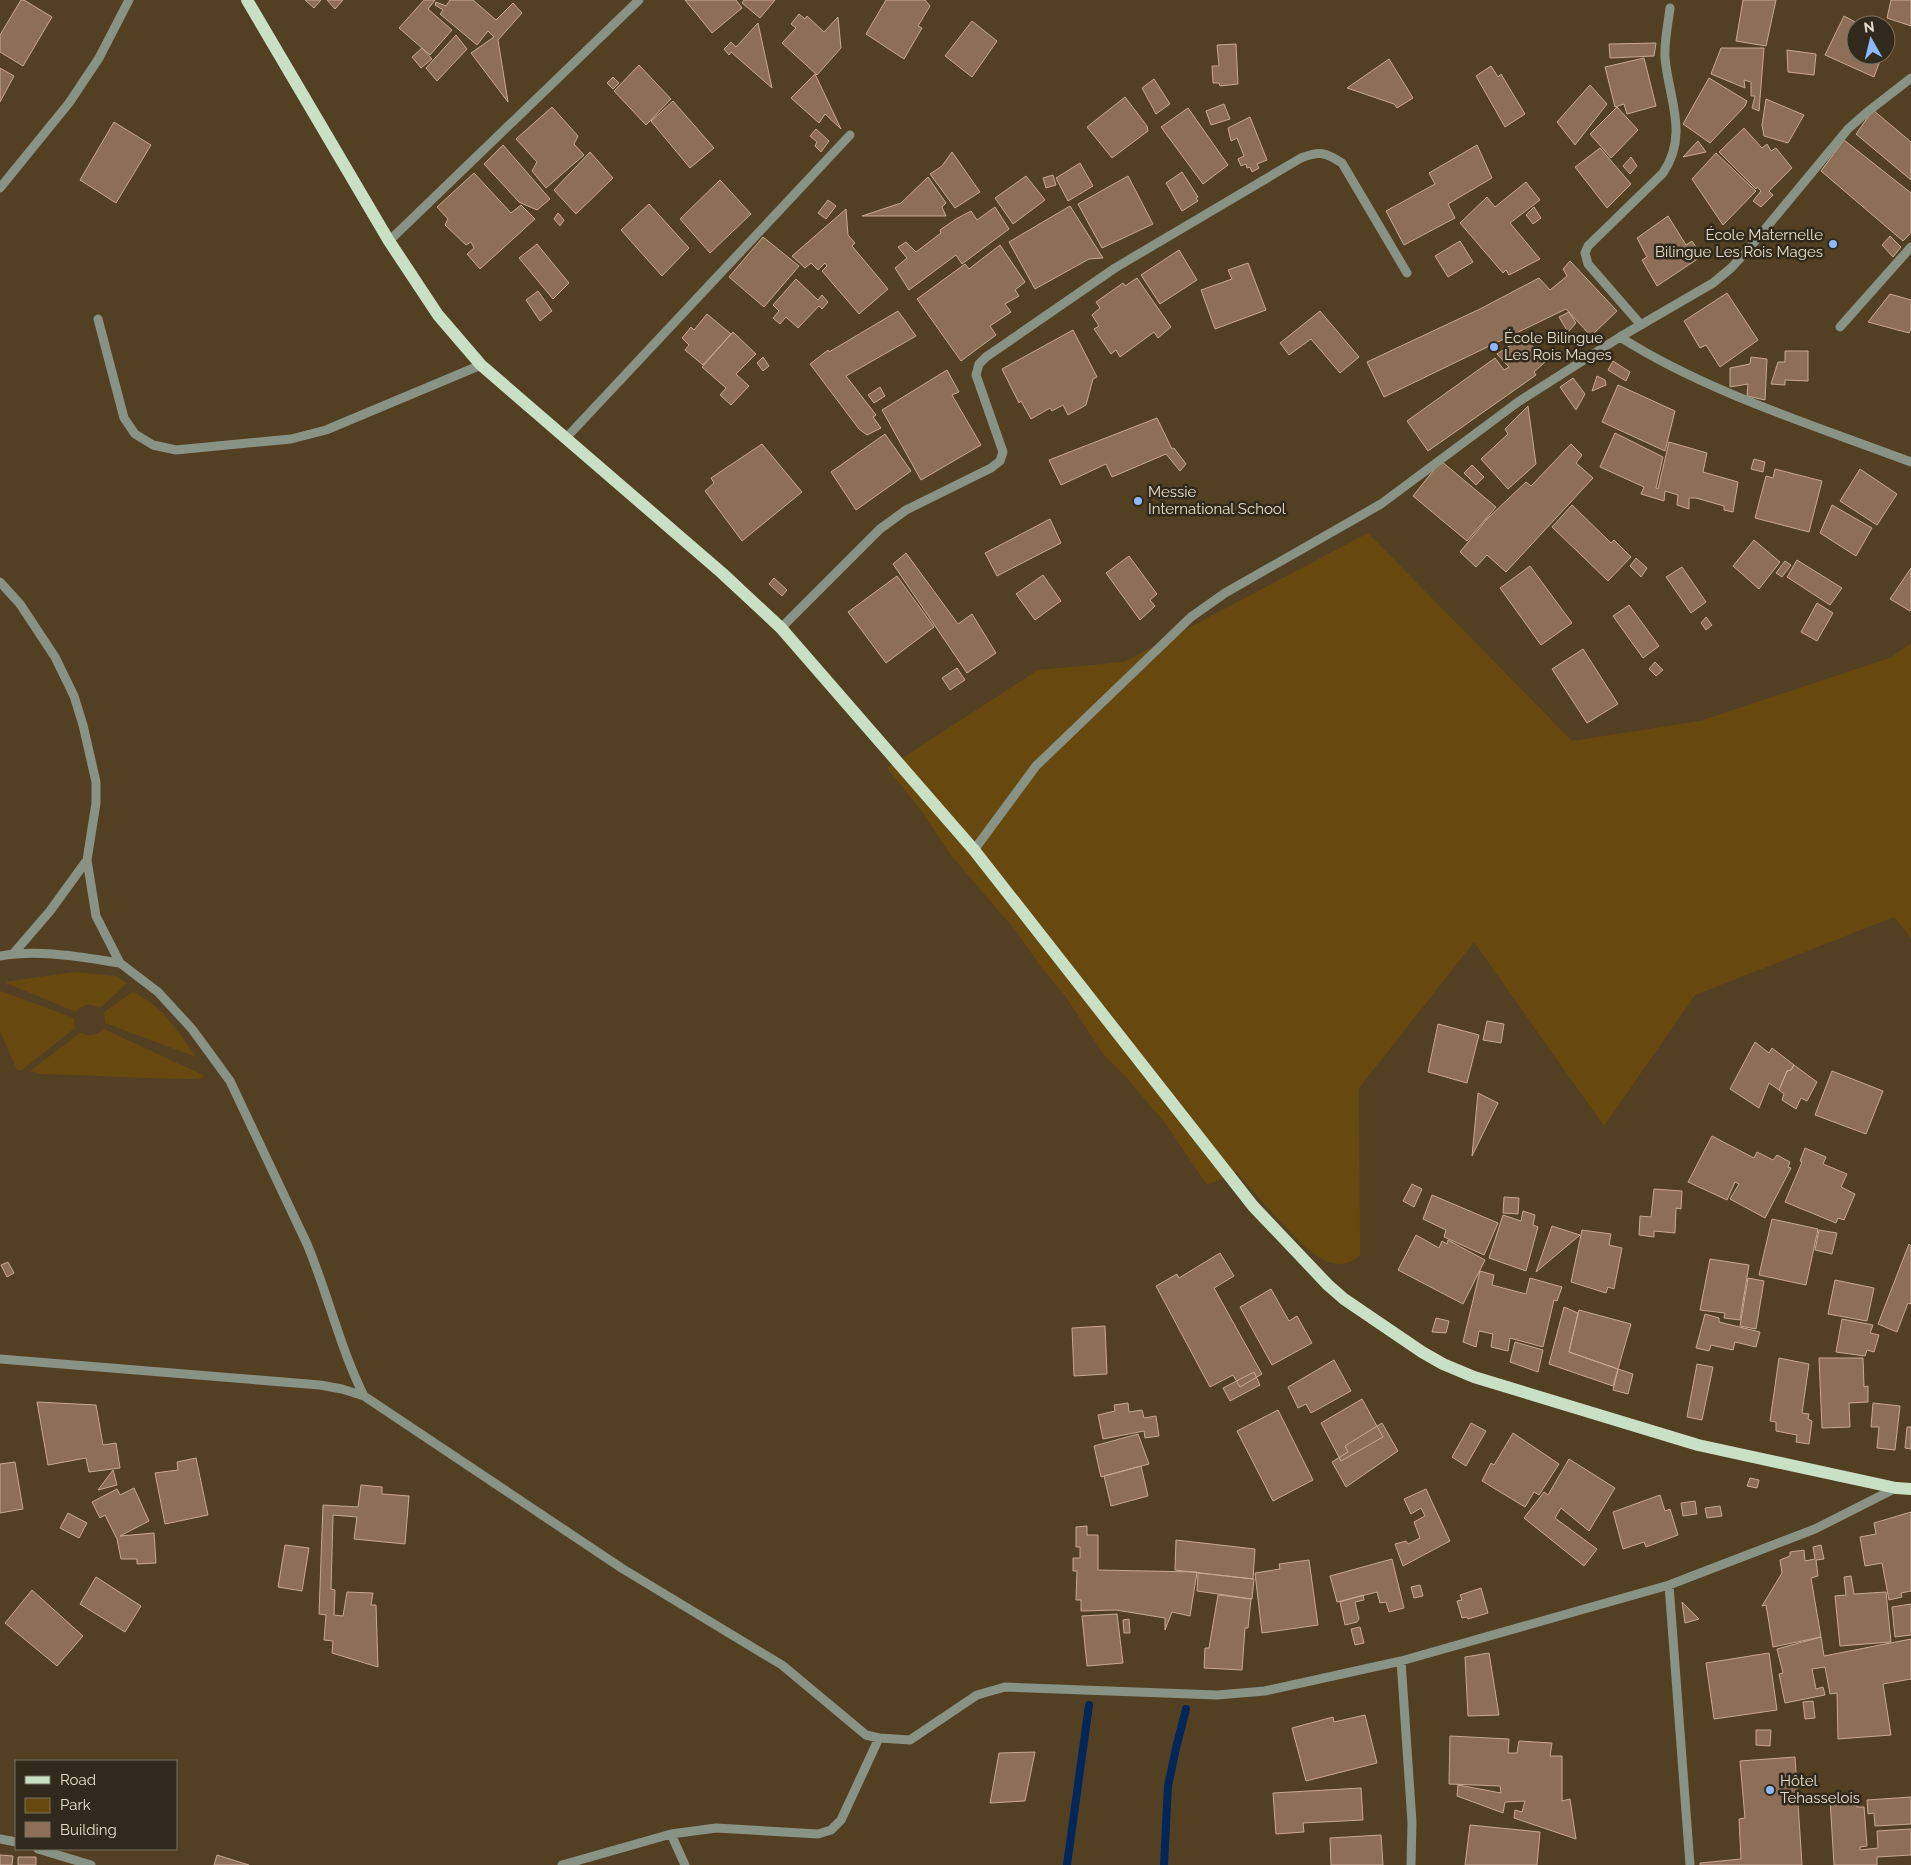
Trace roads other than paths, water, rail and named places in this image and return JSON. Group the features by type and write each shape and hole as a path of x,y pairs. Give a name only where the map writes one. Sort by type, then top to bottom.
{"main road":[{"path":"247,0 389,241 438,316 481,365 722,573 781,628 974,850 1253,1206 1328,1285 1344,1299 1422,1352 1443,1364 1474,1376 1698,1445 1896,1488 1911,1489"}],"street":[{"path":"0,188 69,103 98,58 130,0"},
{"path":"389,241 639,0"},
{"path":"1641,325 1588,264 1585,253 1588,246 1663,174 1672,161 1677,142 1677,128 1665,57 1670,8"},
{"path":"974,850 1036,766 1191,617 1225,593 1381,504 1518,402 1620,337 1713,283 1731,268 1848,129 1911,78"},
{"path":"566,438 850,135"},
{"path":"781,628 880,529 906,510 991,468 1000,461 1003,452 976,375 979,364 1116,268 1301,158 1314,153 1328,154 1342,163 1406,273"},
{"path":"1840,327 1911,248"},
{"path":"98,319 124,418 135,434 153,445 176,450 291,439 326,430 481,365"},
{"path":"1620,337 1647,355 1740,398 1911,462"},
{"path":"0,582 20,604 56,657 74,696 96,782 96,803 87,860 96,916 120,963 163,998 192,1029 230,1080 307,1244 353,1375 364,1396"},
{"path":"13,954 50,911 87,860"},
{"path":"0,956 13,954 62,955 120,963"},
{"path":"0,1359 320,1385 364,1396 623,1569 782,1665 866,1735 879,1738 910,1740 977,1694 1005,1686 1197,1695 1242,1694 1266,1691 1401,1661 1669,1585 1815,1529 1896,1488"},
{"path":"1669,1585 1690,1865"},
{"path":"1401,1661 1412,1822 1411,1865"},
{"path":"562,1865 671,1834 716,1828 818,1834 831,1830 841,1820 879,1738"},
{"path":"671,1834 685,1865"},
{"path":"0,1839 15,1842"},
{"path":"41,1850 91,1865"}],"waterway":[{"path":"1067,1865 1089,1705"},
{"path":"1164,1865 1168,1786 1186,1709"}],"place":[{"name":"École Maternelle Bilingue Les Rois Mages","path":"1833,244"},
{"name":"École Bilingue Les Rois Mages","path":"1494,347"},
{"name":"Messie International School","path":"1138,501"},
{"name":"Hôtel Tehasselois","path":"1770,1790"}]}
